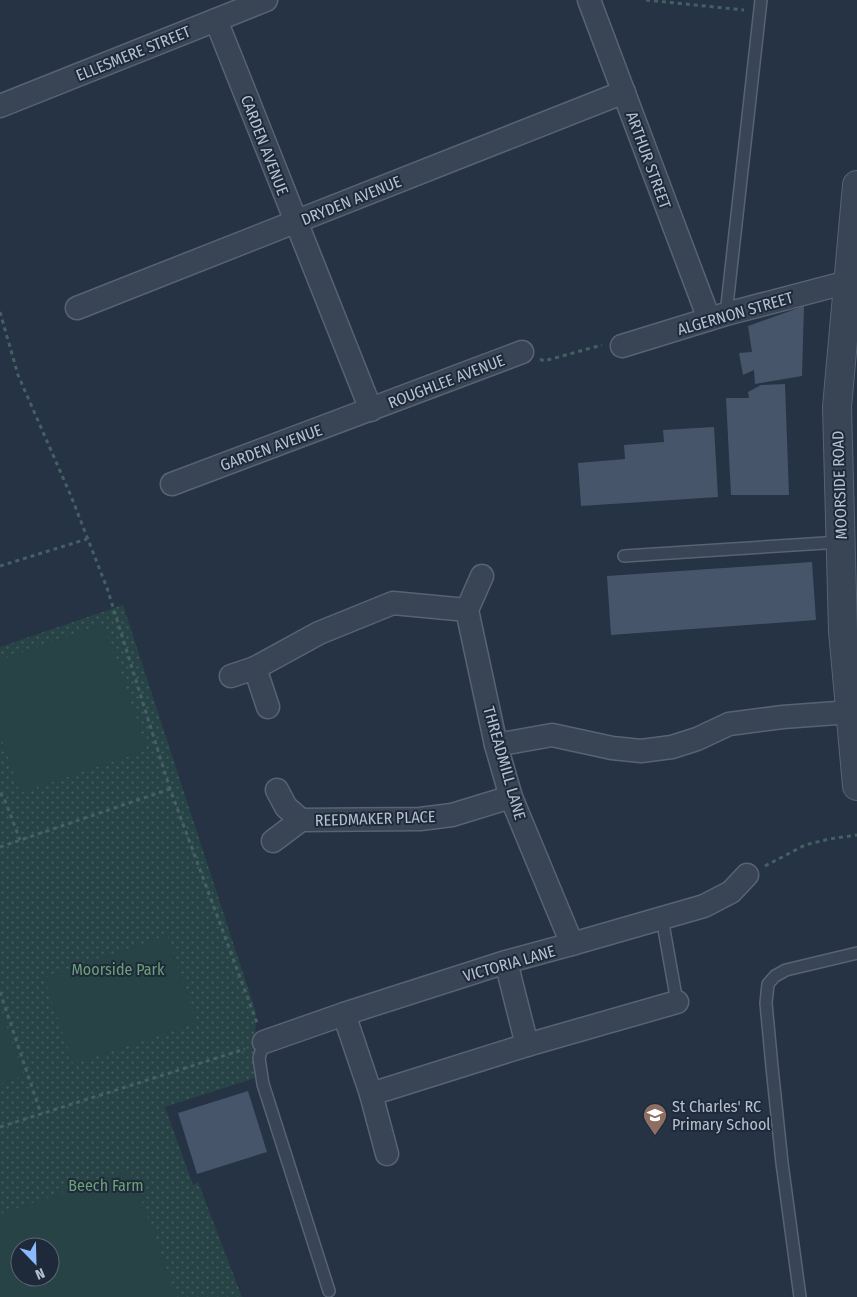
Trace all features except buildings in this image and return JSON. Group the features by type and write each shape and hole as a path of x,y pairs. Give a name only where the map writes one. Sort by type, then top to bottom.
{"street":[{"name":"ELLESMERE STREET","path":"0,106 266,0"},
{"name":"ARTHUR STREET","path":"589,0 624,92 717,317"},
{"name":"CARDEN AVENUE","path":"216,20 371,410"},
{"name":"DRYDEN AVENUE","path":"77,308 624,92"},
{"name":"MOORSIDE ROAD","path":"857,185 851,273 837,407 843,631 851,649 850,712 857,786"},
{"name":"ALGERNON STREET","path":"622,346 851,273"},
{"name":"ROUGHLEE AVENUE","path":"371,410 522,352"},
{"name":"GARDEN AVENUE","path":"172,484 371,410"},
{"path":"231,676 255,668 319,634 393,603 467,610 482,576"},
{"name":"THREADMILL LANE","path":"467,610 496,745 512,797 572,944"},
{"path":"255,668 268,707"},
{"path":"496,745 552,735 612,748 641,751 672,747 697,739 729,724 783,717 850,712"},
{"path":"277,790 286,807 301,820"},
{"name":"REEDMAKER PLACE","path":"273,842 301,820 420,819 452,815 512,797"},
{"name":"VICTORIA LANE","path":"264,1042 506,962 704,906 731,892 747,875"},
{"path":"506,962 528,1045"},
{"path":"370,1094 528,1045 677,1002"},
{"path":"344,1014 387,1154"}],"lane":[{"path":"717,317 760,6"},
{"path":"624,556 841,542"},
{"path":"662,918 677,1002"},
{"path":"800,1297 782,1163 772,1067 766,1003 768,984 775,976 786,970 857,953"},
{"path":"264,1042 259,1058 263,1084 329,1291"}],"path":[{"path":"646,0 760,6"},
{"path":"0,312 18,375 71,496 107,588 170,789 264,1042 0,1127"},
{"path":"522,352 544,361 618,341 622,346"},
{"path":"0,566 88,539"},
{"path":"0,847 170,789"},
{"path":"0,794 4,798 20,840"},
{"path":"747,875 805,844 857,835"},
{"path":"0,992 41,1114"}],"green space":[{"name":"Moorside Park","path":"123,605 256,1013 255,1048 258,1077 165,1107 193,1185 198,1182 242,1297 0,1297 0,647"},
{"path":"104,624 147,750 20,793 0,734 0,660"},
{"path":"167,935 197,1022 73,1064 44,978"},
{"path":"0,1007 24,1076 0,1084"},
{"name":"Beech Farm","path":"130,1169 177,1297 0,1297 0,1214"}],"place":[{"name":"St Charles' RC Primary School","path":"655,1136"}]}
